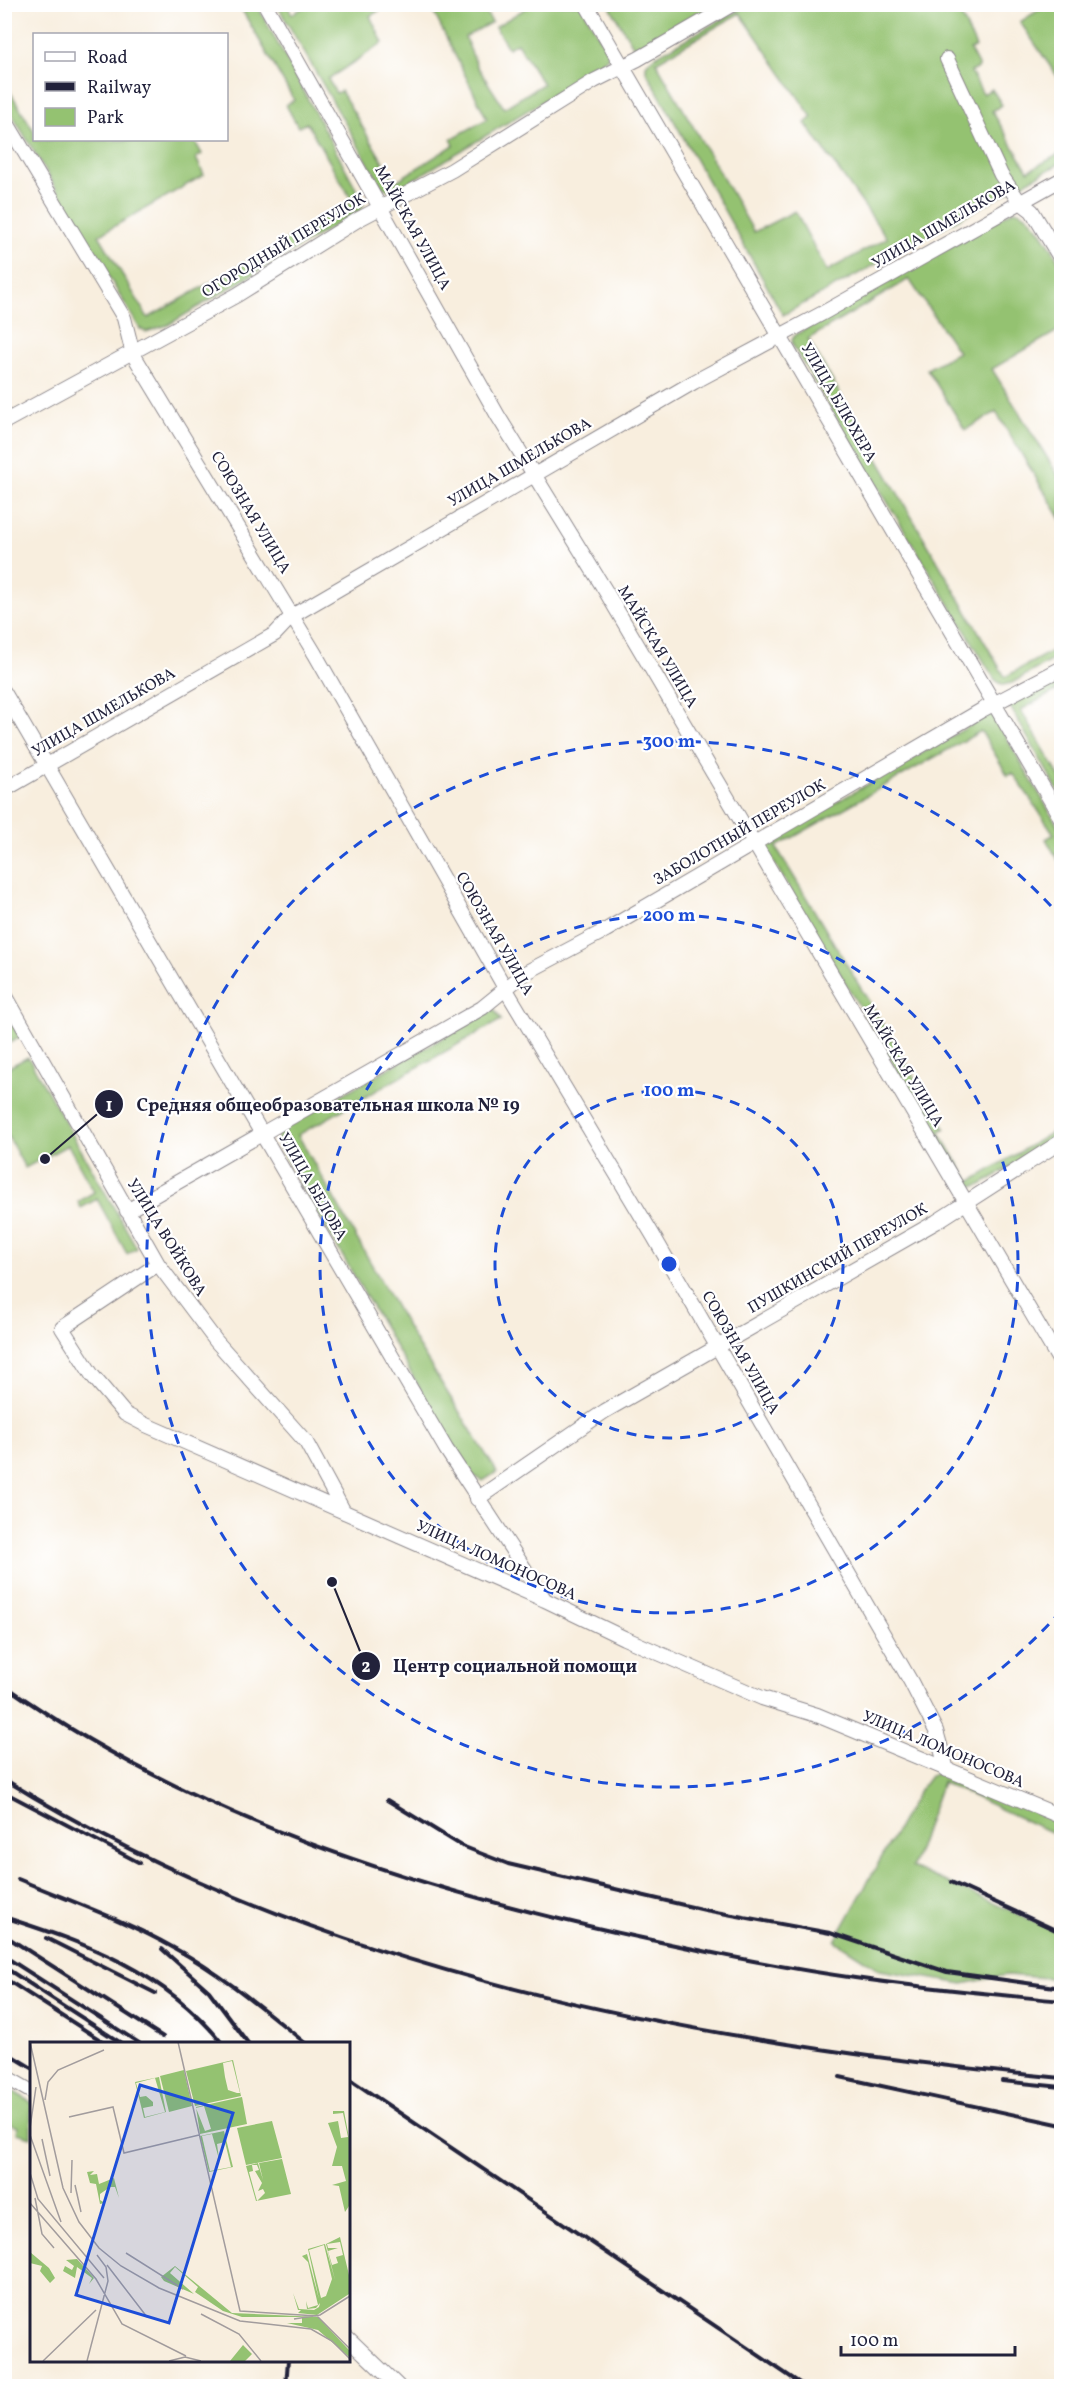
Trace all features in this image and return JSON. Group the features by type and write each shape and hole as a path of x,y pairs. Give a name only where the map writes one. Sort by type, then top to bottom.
{"street":[{"name":"МАЙСКАЯ УЛИЦА","path":"266,4 534,474 1062,1365"},
{"name":"УЛИЦА БЛЮХЕРА","path":"586,4 1062,820"},
{"name":"ОГОРОДНЫЙ ПЕРЕУЛОК","path":"4,422 133,354 237,295 380,207 452,170 594,81 622,68 733,4"},
{"path":"947,59 1001,175 1019,201 1032,211 1062,261"},
{"name":"СОЮЗНАЯ УЛИЦА","path":"4,118 124,318 133,354 292,616 921,1701 938,1737 947,1770"},
{"name":"УЛИЦА ШМЕЛЬКОВА","path":"4,790 275,634 292,616 534,474 694,382 1062,179"},
{"name":"ЗАБОЛОТНЫЙ ПЕРЕУЛОК","path":"128,1211 262,1132 482,1008 525,973 1062,668"},
{"name":"УЛИЦА БЕЛОВА","path":"4,692 477,1499 545,1600"},
{"name":"УЛИЦА ВОЙКОВА","path":"4,993 159,1264 216,1341 306,1442 344,1512"},
{"name":"ПУШКИНСКИЙ ПЕРЕУЛОК","path":"477,1499 605,1411 936,1222 1062,1141"},
{"name":"УЛИЦА ЛОМОНОСОВА","path":"159,1264 63,1328 92,1375 125,1414 222,1460 545,1600 624,1638 762,1698 817,1715 1062,1817"},
{"path":"4,2076 30,2091"},
{"path":"350,2340 398,2386"}],"green space":[{"path":"1048,4 1061,5 1061,82 1020,22"},
{"path":"239,5 257,5 364,203 361,210 168,325 146,332 140,329 5,103 4,82 33,129 33,141 195,141 202,154 196,158 204,175 99,235 148,318 353,202 307,123 298,127 286,105 294,100"},
{"path":"277,5 287,5 292,14 308,5 379,5 382,9 370,16 383,43 328,79 336,93 341,91 395,182 454,145 451,139 487,119 430,5 481,5 492,22 465,37 477,66 504,108 543,84 517,43 508,48 495,27 531,5 581,5 607,50 608,57 591,72 393,192 382,187"},
{"path":"609,5 718,5 650,45 639,48 633,46"},
{"path":"747,5 956,5 976,47 970,50 979,67 971,72 983,94 992,89 1002,105 992,111 1028,171 1061,153 1061,163 783,315 646,71 646,65 652,58","holes":["740,13 812,117 805,123 887,238 827,271 795,211 754,232 656,62"]},
{"path":"1014,210 1021,212 1035,224 1054,252 1061,268 1063,289 1061,329 992,369 1061,480 1061,519 996,412 965,430 927,369 958,352 909,279 808,339 1005,677 1061,646 1061,655 1012,683 1003,685 995,680 793,346 792,340 795,335"},
{"path":"1061,671 1061,688 1021,710 1061,779 1061,796 1008,703"},
{"path":"992,713 1061,831 1061,865 1046,839 1054,834 1013,773 1008,776 981,731 776,847 945,1128 939,1132 970,1182 1061,1127 1061,1135 981,1185 971,1187 962,1178 933,1131 763,844"},
{"path":"5,1009 20,1037 4,1046"},
{"path":"494,1009 501,1020 298,1135 414,1339 497,1472 483,1481 472,1475 451,1442 279,1147 277,1131"},
{"path":"28,1057 137,1248 127,1254 97,1199 81,1208 78,1202 94,1192 68,1145 25,1168 5,1131 5,1069"},
{"path":"940,1772 1061,1822 1061,1837 942,1782 912,1867 1061,1933 1061,1979 1006,1975 963,1984 880,1970 835,1941 918,1792 930,1776"},
{"path":"4,2086 30,2101 30,2137 17,2133 18,2127 5,2123"}],"railway":[{"path":"4,1685 74,1731 222,1808 299,1839 458,1892 619,1933 825,1974 958,1991 1062,2001"},
{"path":"4,1779 124,1846 250,1903 381,1950 515,1989 651,2020 788,2044 925,2063 1062,2078"},
{"path":"4,1792 140,1863"},
{"path":"387,1800 462,1846 508,1864 705,1910 830,1933 947,1972 1062,1988"},
{"path":"18,1879 117,1920 192,1958 258,2005 304,2042"},
{"path":"951,1882 1062,1933"},
{"path":"4,1917 65,1938 123,1963 175,1997 221,2042"},
{"path":"4,1935 163,2037"},
{"path":"46,1938 155,1993"},
{"path":"162,1949 209,1991 247,2042"},
{"path":"4,1956 137,2042"},
{"path":"4,1967 119,2042"},
{"path":"4,1978 103,2042"},
{"path":"4,2051 30,2067"},
{"path":"840,2077 1062,2125"},
{"path":"350,2079 804,2386"},
{"path":"1002,2081 1062,2087"},
{"path":"286,2386 288,2361"}],"place":[{"name":"Средняя общеобразовательная школа № 19","path":"45,1159"},
{"name":"Центр социальной помощи","path":"332,1582"}]}
